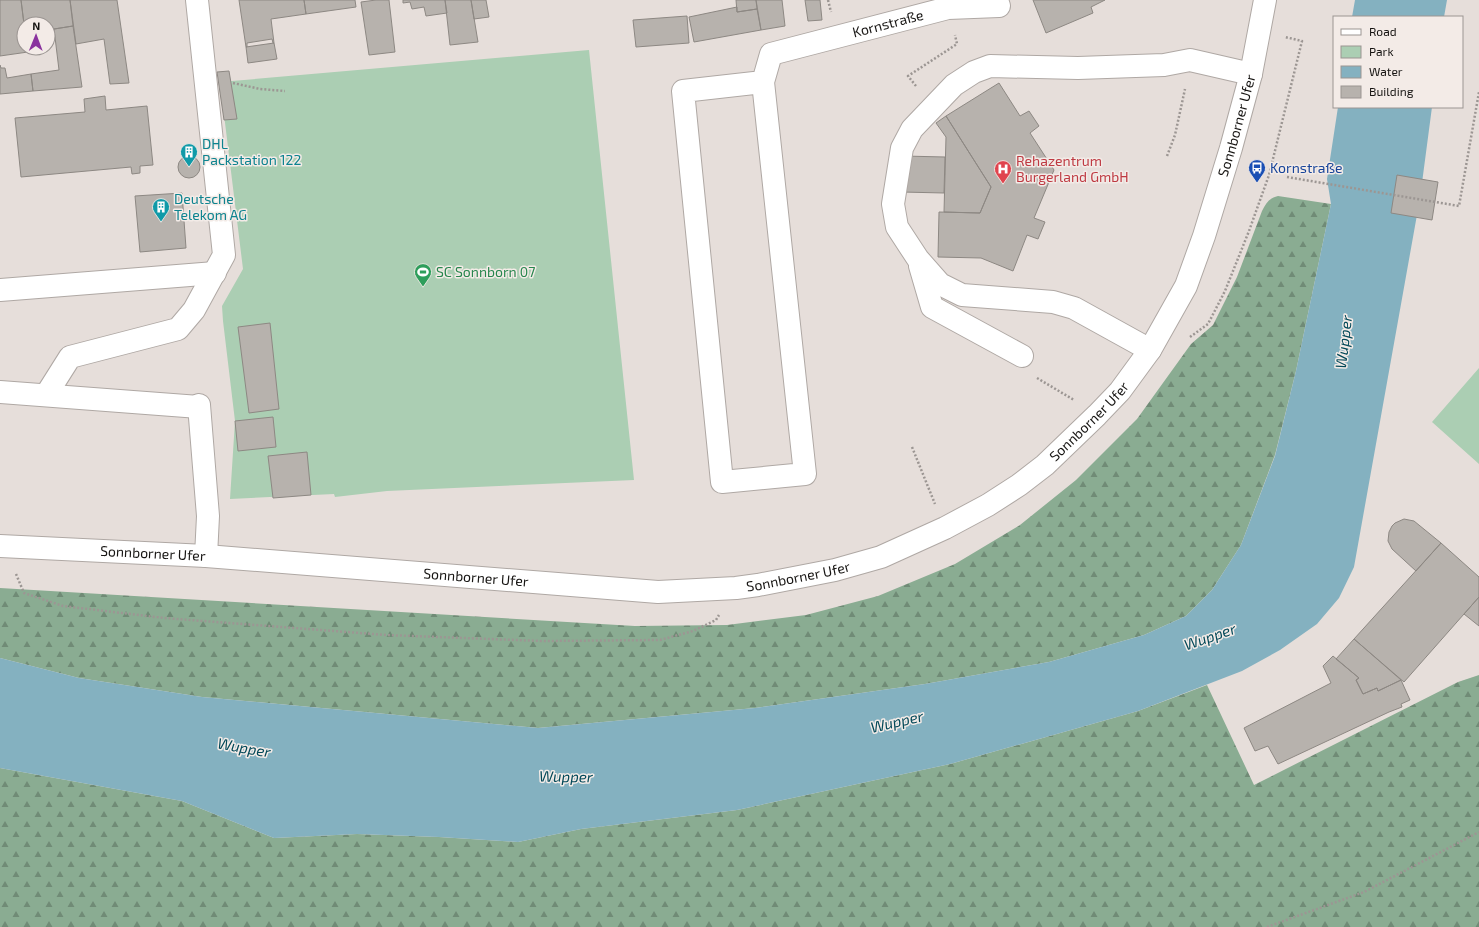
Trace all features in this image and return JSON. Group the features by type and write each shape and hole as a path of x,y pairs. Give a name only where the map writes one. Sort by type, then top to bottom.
{"main road":[{"path":"46,395 70,357 178,329 194,310 224,255 207,83 197,0"},
{"name":"Kornstraße","path":"764,82 771,54 948,8 999,6 997,0"},
{"name":"Sonnborner Ufer","path":"3,546 206,556 658,592 736,588 835,570 881,557 945,528 988,505 1045,465 1120,391 1150,350 1186,286 1204,236 1232,148 1251,74 1265,0"},
{"path":"1150,350 1074,308 1053,302 1028,299 962,295 940,284 918,259 897,227 893,204 902,148 912,129 954,85 974,72 990,66 1078,68 1164,65 1190,60 1251,74"},
{"path":"764,82 805,474 722,482 683,91 764,82"},
{"path":"918,259 932,307 1022,356"},
{"path":"0,290 215,273"},
{"path":"0,392 199,406 208,516 206,556"}],"path":[{"path":"828,0 830,6"},
{"path":"1164,325 1190,337 1208,324 1226,291 1269,175 1302,41"},
{"path":"918,70 948,50"},
{"path":"230,83 260,89 285,91"},
{"path":"1287,177 1459,206 1479,92"},
{"path":"1167,156 1175,135 1184,94"},
{"path":"1034,375 1097,415"},
{"path":"912,447 945,528"},
{"path":"3,546 24,593 63,606 164,618 386,635 542,641 660,640 693,631 716,620 736,588"},
{"path":"1268,927 1364,892 1479,832"}],"green space":[{"name":"SC Sonnborn 07","path":"589,50 634,480 387,491 335,497 334,494 230,499 235,421 222,306 243,269 220,82"},
{"path":"1278,196 1331,204 1296,371 1275,455 1241,545 1212,590 1186,616 1144,635 1049,662 925,684 755,708 538,728 202,697 79,678 0,658 0,588 635,626 727,625 806,615 878,596 955,564 1020,525 1076,480 1137,419 1191,344 1213,325 1237,277 1262,211 1268,201"},
{"path":"1479,368 1479,464 1432,422"},
{"path":"1479,675 1479,927 0,927 0,768 182,801 274,838 357,834 518,842 581,829 737,810 950,764 1138,711 1207,685 1254,785 1458,682"}],"water":[{"path":"1355,0 1447,0 1444,16 1352,16"},
{"name":"Wupper","path":"1338,108 1432,108 1420,198 1354,567 1339,598 1317,624 1280,650 1242,671 1138,711 950,764 737,810 581,829 518,842 357,834 274,838 182,801 0,768 0,658 79,678 202,697 538,728 755,708 925,684 1049,662 1144,635 1186,616 1212,590 1241,545 1275,456 1296,371 1331,204 1327,179"}],"building":[{"path":"0,0 21,0 23,16 16,16 16,54 0,56"},
{"path":"21,0 70,0 73,26 56,29 56,16 23,16"},
{"path":"70,0 117,0 129,83 110,84 104,39 76,44"},
{"path":"239,0 304,0 306,14 271,19 274,43 272,39 247,43 246,47"},
{"path":"304,0 355,0 356,7 306,14"},
{"path":"389,0 395,52 369,55 361,2"},
{"path":"403,0 445,0 447,13 426,16 424,7 412,9 410,2 403,3"},
{"path":"445,0 471,0 478,42 450,45"},
{"path":"471,0 486,0 489,17 474,19"},
{"path":"736,0 756,0 757,9 737,12"},
{"path":"756,0 782,0 785,26 761,30"},
{"path":"805,0 820,0 822,20 808,21"},
{"path":"1033,0 1105,0 1091,7 1093,13 1046,33"},
{"path":"737,7 737,12 757,9 761,30 694,42 689,17"},
{"path":"687,16 689,43 636,47 633,20"},
{"path":"73,26 82,87 33,91 31,74 59,70 56,45 56,29"},
{"path":"274,43 277,59 248,63 246,47"},
{"path":"0,65 1,68 5,68 7,78 31,74 33,91 0,94"},
{"path":"229,71 237,119 224,120 217,72"},
{"path":"999,83 1020,116 1029,111 1039,126 1030,133 1054,170 1034,218 1045,222 1038,239 1027,235 1013,271 981,258 938,257 939,212 980,213 991,187 946,116"},
{"path":"105,96 106,110 147,106 153,165 140,166 140,173 132,174 131,167 21,177 15,118 85,112 84,99"},
{"path":"946,116 991,187 980,213 944,212 946,137 936,123"},
{"name":"DHL Packstation 122","path":"189,156 197,159 200,167 197,175 189,178 181,175 178,167 181,159"},
{"path":"903,156 945,157 944,193 902,192"},
{"path":"1397,175 1438,182 1432,220 1391,213"},
{"name":"Deutsche Telekom AG","path":"182,193 186,248 140,252 135,196"},
{"path":"270,323 279,409 249,413 238,327"},
{"path":"273,417 276,447 238,451 235,421"},
{"path":"307,452 311,495 273,498 268,456"},
{"path":"1404,519 1414,521 1441,543 1416,571 1392,549 1388,541 1389,532 1392,526"},
{"path":"1441,543 1479,577 1479,597 1404,682 1354,639"},
{"path":"1479,597 1479,626 1464,614"},
{"path":"1354,639 1401,680 1378,691 1377,688 1363,694 1356,680 1359,678 1336,659"},
{"path":"1333,656 1359,678 1356,680 1363,694 1377,688 1378,691 1401,680 1410,700 1401,704 1402,707 1278,764 1268,746 1255,751 1244,728 1331,683 1323,666"}],"place":[{"name":"DHL Packstation 122","path":"189,167"},
{"name":"Kornstraße","path":"1257,183"},
{"name":"Rehazentrum Burgerland GmbH","path":"1003,184"},
{"name":"Deutsche Telekom AG","path":"161,222"},
{"name":"SC Sonnborn 07","path":"423,287"}]}
